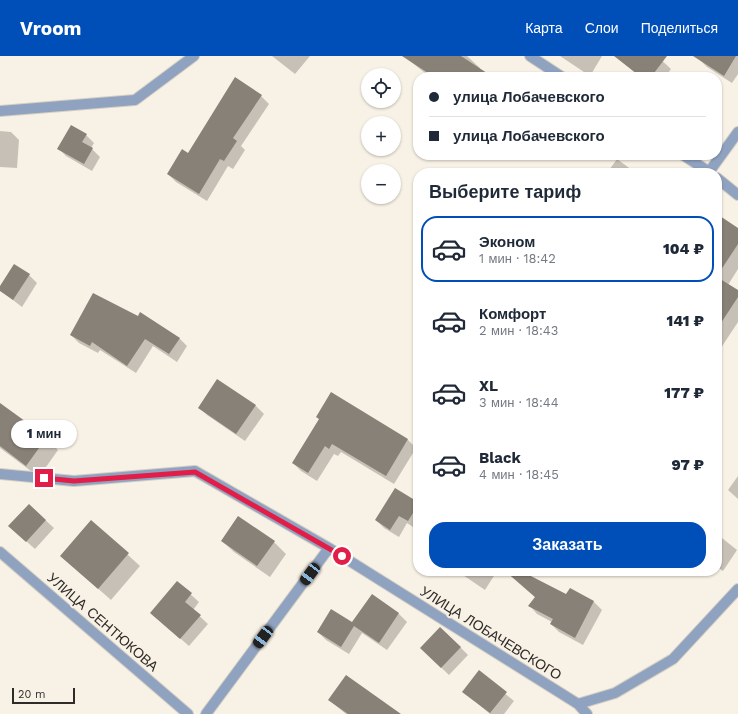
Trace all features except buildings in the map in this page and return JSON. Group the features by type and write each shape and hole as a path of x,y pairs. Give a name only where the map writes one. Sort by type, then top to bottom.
{"street":[{"path":"0,111 135,100 194,56"},
{"path":"530,56 554,72"},
{"path":"722,158 738,132"},
{"path":"691,160 703,168"},
{"path":"722,182 738,195"},
{"name":"УЛИЦА ЛОБАЧЕВСКОГО","path":"0,474 74,481 195,472 329,548 578,704 587,714"},
{"path":"206,714 329,548"},
{"name":"УЛИЦА СЕНТЮКОВА","path":"0,552 188,714"},
{"path":"578,704 615,693 673,659 738,589"}],"route":[{"path":"44,478 74,481 195,472 342,556"}]}
